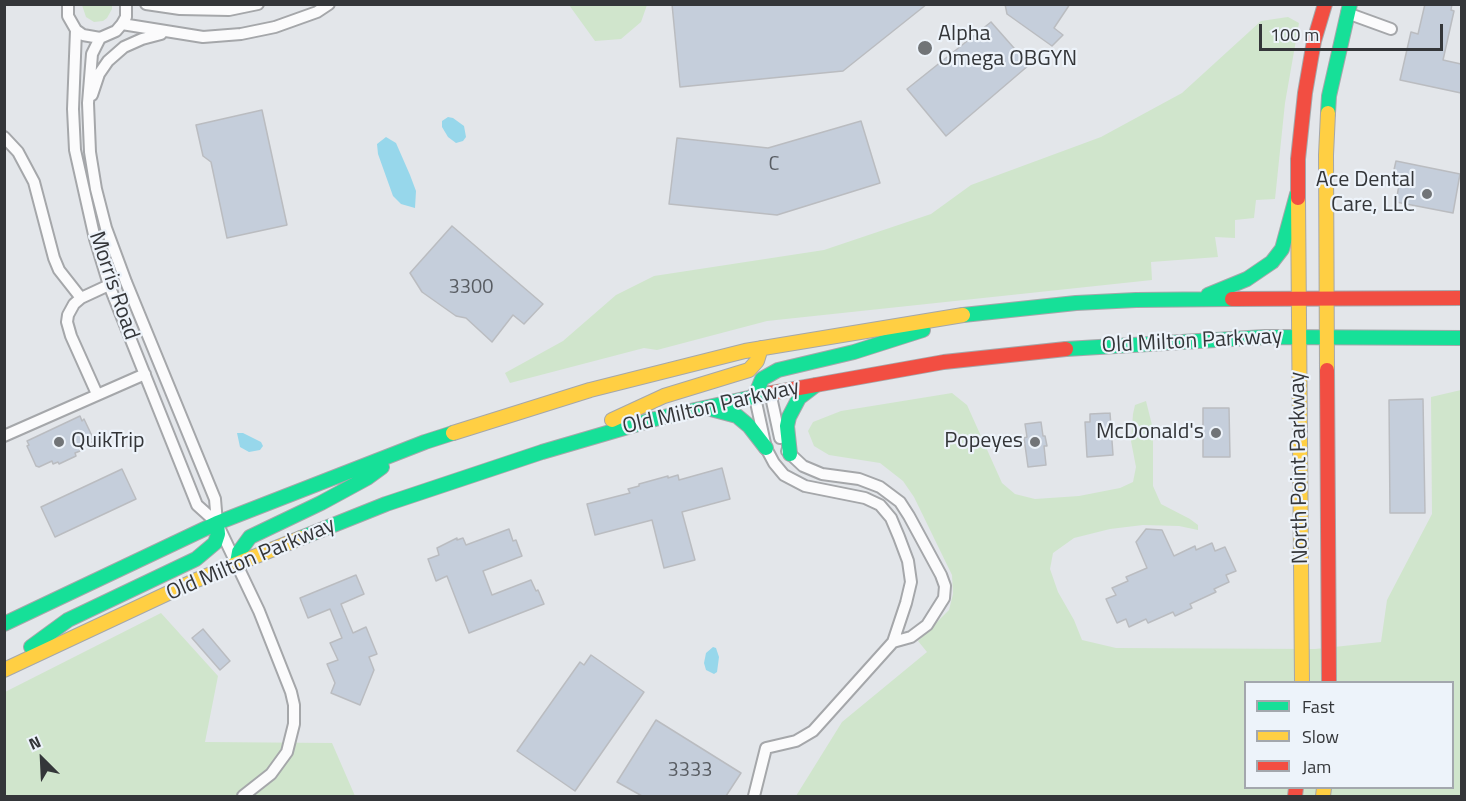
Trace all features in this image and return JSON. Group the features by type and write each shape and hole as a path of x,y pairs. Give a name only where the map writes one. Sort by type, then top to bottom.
{"main road":[{"name":"North Point Parkway","path":"1302,681 1297,194 1305,93 1314,41 1325,4"},
{"name":"North Point Parkway","path":"1329,681 1326,155 1329,96 1349,9"},
{"path":"1196,300 1247,279 1272,262 1282,249 1297,194"},
{"name":"Old Milton Parkway","path":"4,624 217,523 404,450 497,418 590,390 745,351 950,316 1076,303 1136,300 1461,298"},
{"path":"755,396 759,384 767,375 789,367 854,352 911,335 950,316"},
{"name":"Old Milton Parkway","path":"4,668 237,563 438,485 587,438 704,407 819,383 944,362 1062,349 1299,336 1461,338"},
{"path":"587,438 616,418 664,396 749,370 757,361 761,348"},
{"path":"790,454 787,426 792,408 799,398 819,383"},
{"path":"704,407 737,416 749,426 766,448"},
{"path":"237,563 239,552 250,537 367,478 404,450"},
{"path":"4,668 68,620 201,555 215,543 219,534 217,523"},
{"path":"4,677 54,647"}],"street":[{"name":"Morris Road","path":"68,4 68,16 76,30 73,109 75,150 83,193 109,285 197,505 217,523 237,563 291,692 294,705 294,723 287,752 271,774 243,796"},
{"path":"76,30 83,35 100,38 116,31 126,17 126,4"},
{"path":"146,4 229,10 258,4"},
{"path":"122,24 203,37 241,34 275,27 317,12 329,4"},
{"path":"1349,9 1391,29"},
{"path":"88,103 99,74 108,61 133,43 166,32"},
{"name":"Morris Road","path":"100,38 92,54 88,103 90,152 96,189 106,228 126,282 215,499 217,523"},
{"path":"4,137 22,159 34,182 59,270 81,298"},
{"path":"97,394 68,328 68,315 81,298 109,285"},
{"path":"761,348 781,442 790,454 803,466 822,474 859,479 880,487 900,502 941,575 945,586 944,598 927,625 911,637 893,642"},
{"path":"745,351 766,448 779,469 796,483 865,498 880,505 891,518 908,561 911,582 893,642 813,731 796,741 766,748 754,796"},
{"path":"4,436 145,374"}],"green space":[{"path":"82,5 112,5 112,9 103,21 94,22 86,17"},
{"path":"569,5 647,5 641,22 621,39 595,41"},
{"path":"1288,17 1299,23 1285,103 1275,199 1256,200 1254,218 1235,220 1235,238 1215,237 1218,257 1151,262 1152,280 767,321 657,350 644,348 510,383 505,373 563,341 616,295 654,276 824,250 931,214 971,185 1101,137 1182,93 1261,21"},
{"path":"1461,390 1461,796 796,796 842,722 927,652 918,641 949,610 953,594 952,575 914,497 903,481 880,463 829,455 814,446 808,431 813,422 841,411 952,393 967,405 1002,483 1015,494 1035,499 1079,496 1120,488 1133,482 1136,467 1131,441 1133,414 1135,405 1146,401 1153,429 1153,486 1161,504 1190,519 1198,525 1198,530 1179,526 1143,525 1110,529 1074,538 1053,553 1050,569 1058,592 1082,640 1116,648 1315,649 1381,642 1387,600 1432,514 1431,397"},
{"path":"161,613 218,676 205,742 332,743 355,796 5,796 5,692"}],"water":[{"path":"448,117 464,126 466,137 463,141 456,143 448,137 442,127 442,121"},
{"path":"386,137 396,143 410,175 416,191 415,208 401,204 393,196 378,154 377,144"},
{"path":"237,433 243,433 261,442 263,446 260,450 249,452 240,447"},
{"path":"713,647 716,648 719,657 717,672 714,674 706,670 704,663 706,653"}],"building":[{"path":"672,4 927,4 843,71 680,87"},
{"path":"1005,4 1070,4 1054,28 1063,35 1052,46 1007,14"},
{"path":"1425,4 1452,4 1451,10 1454,11 1443,60 1461,64 1461,93 1400,80 1411,32 1418,34"},
{"path":"991,22 1029,65 946,136 907,89"},
{"path":"262,110 287,225 227,238 211,162 203,156 196,125"},
{"path":"861,121 880,183 777,215 669,204 677,138 768,148"},
{"name":"Ace Dental Care, LLC","path":"1396,161 1460,174 1453,213 1396,202 1399,185 1391,183"},
{"path":"452,226 543,304 524,324 513,315 492,342 466,318 456,316 422,292 410,273"},
{"path":"1423,399 1425,513 1390,513 1389,400"},
{"name":"McDonald's","path":"1203,408 1229,408 1230,457 1203,457"},
{"path":"1110,413 1113,455 1087,457 1085,422 1090,422 1090,414"},
{"name":"QuikTrip","path":"80,416 82,421 84,419 93,438 90,440 92,442 79,448 80,451 75,453 76,456 59,464 58,462 53,464 52,461 39,467 36,466 27,441"},
{"name":"Popeyes","path":"1041,422 1047,446 1044,446 1046,465 1028,467 1024,438 1027,437 1025,424"},
{"path":"722,468 730,499 682,512 695,560 664,568 652,520 595,535 587,504 630,493 628,489 639,486 639,484 668,476 668,478 678,475 679,480"},
{"name":"QuikTrip","path":"122,469 136,499 55,537 41,507"},
{"path":"509,529 522,556 483,571 492,595 531,580 544,604 469,633 447,576 436,581 428,559 439,555 437,548 457,538 457,540 463,538 466,545"},
{"path":"1146,529 1162,530 1174,556 1195,546 1196,550 1212,543 1215,551 1225,547 1236,571 1226,575 1229,582 1214,589 1216,592 1190,604 1192,608 1175,616 1173,612 1148,623 1146,619 1129,627 1126,619 1117,623 1106,599 1116,595 1112,588 1128,581 1126,577 1147,568 1136,542"},
{"path":"356,575 364,594 341,604 353,633 366,627 377,654 369,657 374,670 360,705 331,693 335,683 327,664 338,660 330,643 342,638 330,609 308,618 300,598"},
{"path":"203,629 230,661 220,670 192,638"},
{"path":"591,655 644,692 575,791 517,751 580,662 584,665"},
{"path":"656,720 741,773 726,796 642,796 617,782"}],"traffic: fast":[{"path":"1328,113 1329,96 1350,4"},
{"path":"1208,295 1247,279 1272,262 1282,249 1297,194"},
{"path":"963,315 1076,303 1232,299"},
{"path":"755,396 762,379 778,370 854,352 923,330"},
{"path":"1066,349 1265,337 1462,338"},
{"path":"790,454 787,426 789,417 799,398 816,385"},
{"path":"301,538 386,504 542,452 655,419 771,393"},
{"path":"707,408 737,416 749,426 766,448"},
{"path":"4,624 217,523 453,433"},
{"path":"237,563 239,552 250,537 321,503 367,478 382,467"},
{"path":"31,647 68,620 196,559 215,543 218,534 217,523"}],"traffic: slow":[{"path":"1327,370 1326,155 1328,113"},
{"path":"1298,198 1302,681"},
{"path":"453,433 590,390 745,351 963,315"},
{"path":"612,420 664,396 749,370 757,361 761,348"},
{"path":"4,670 194,581 301,538"},
{"path":"1323,796 1324,789"}],"traffic: jam":[{"path":"1298,198 1298,159 1305,93 1314,41 1325,4"},
{"path":"1232,299 1462,298"},
{"path":"771,393 944,362 1066,349"},
{"path":"1327,370 1329,681"},
{"path":"1295,796 1296,789"}],"place":[{"name":"Alpha Omega OBGYN","path":"925,48"},
{"name":"Ace Dental Care, LLC","path":"1427,194"},
{"name":"McDonald's","path":"1216,433"},
{"name":"QuikTrip","path":"59,442"},
{"name":"Popeyes","path":"1035,442"}]}
